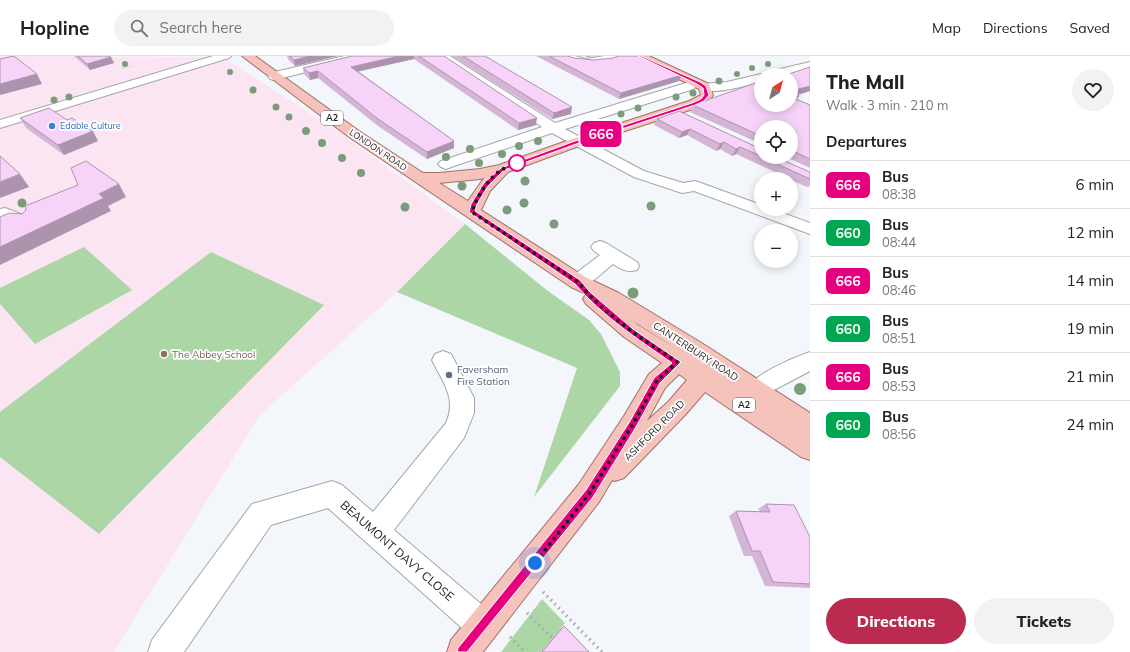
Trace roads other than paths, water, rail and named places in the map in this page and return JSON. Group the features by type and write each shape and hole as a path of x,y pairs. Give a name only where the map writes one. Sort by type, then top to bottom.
{"main road":[{"name":"LONDON ROAD","path":"248,56 354,134 472,212"},
{"path":"418,177 439,178 480,174 502,169 703,100 707,95 705,87 640,56"},
{"path":"472,212 474,204 486,185 502,169"},
{"name":"CANTERBURY ROAD","path":"472,212 578,282 592,298 631,331 685,355 709,371 810,449"},
{"name":"ASHFORD ROAD","path":"462,652 495,630 526,575 589,494 633,424 657,381 685,355"},
{"name":"CANTERBURY ROAD","path":"709,371 757,391 810,426"},
{"name":"ASHFORD ROAD","path":"589,494 677,408 709,371"}],"street":[{"path":"0,124 225,56"},
{"path":"274,76 359,56"},
{"path":"442,56 553,128 639,174 682,188 695,186 810,229"},
{"path":"566,56 579,62 593,63 617,56"},
{"path":"798,68 810,65"},
{"path":"705,87 727,86 754,80"},
{"path":"446,164 553,128 690,86"},
{"path":"675,110 690,117"},
{"path":"0,215 5,213 25,222"},
{"path":"578,282 606,251 630,266"},
{"path":"376,531 455,430 462,413 462,398 443,360"},
{"path":"757,391 766,383 810,361"},
{"name":"BEAUMONT DAVY CLOSE","path":"164,652 262,514 332,494 495,630"}],"place":[{"name":"Edable Culture","path":"52,126"},
{"name":"The Abbey School","path":"164,354"},
{"name":"Faversham Fire Station","path":"449,375"}]}
